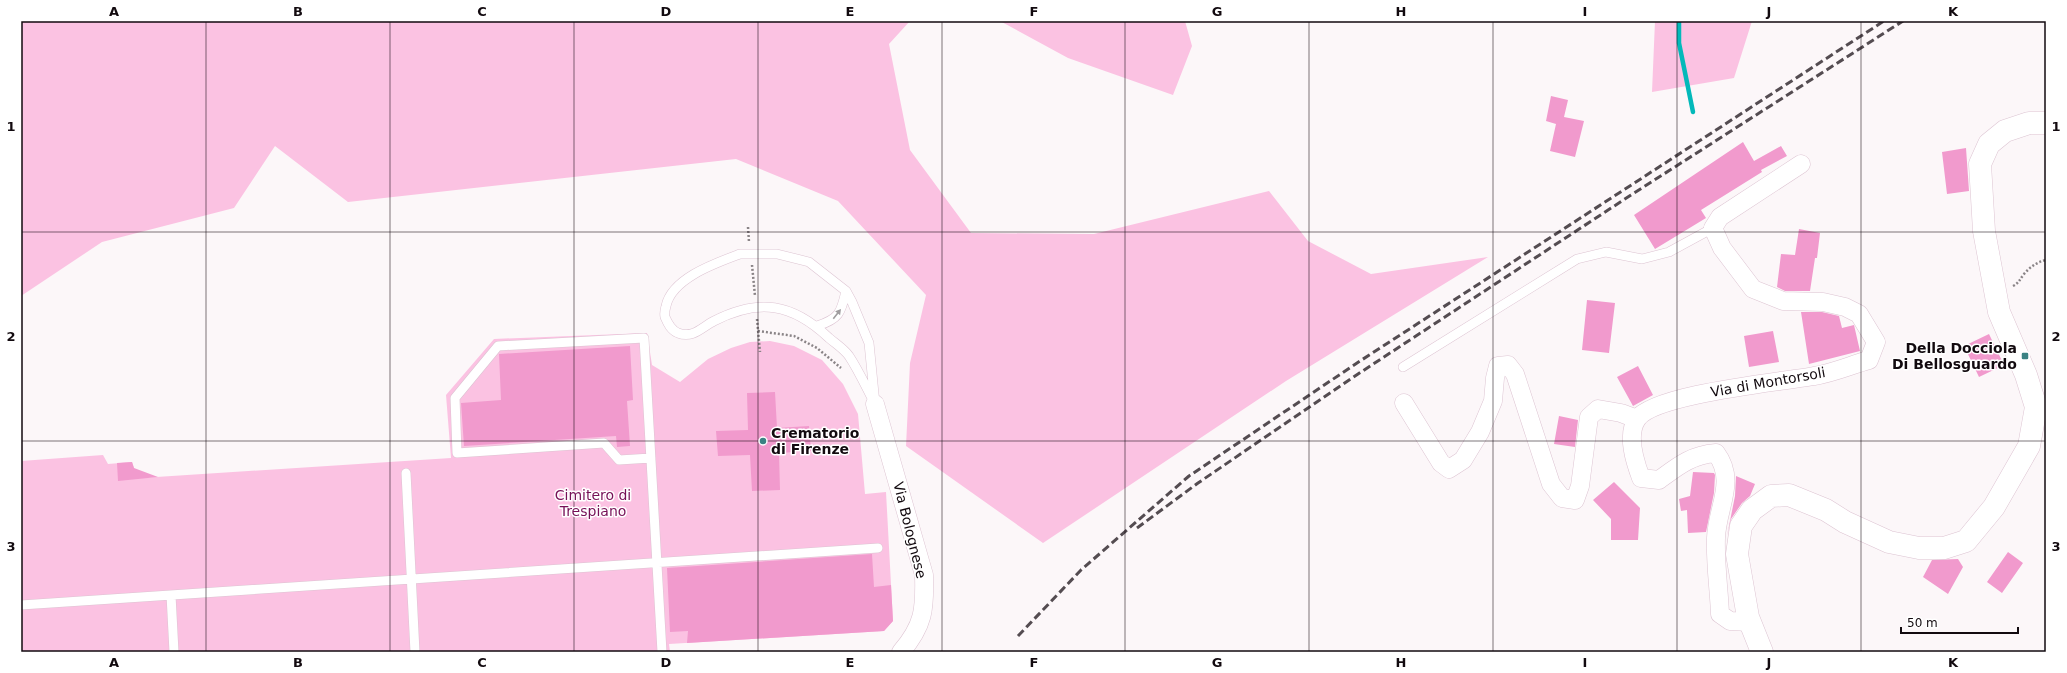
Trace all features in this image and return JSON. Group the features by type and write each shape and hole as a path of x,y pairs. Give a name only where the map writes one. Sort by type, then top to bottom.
{"street":[{"path":"1762,652 1750,622 1737,554 1741,526 1752,510 1771,496 1789,495 1826,510 1845,522 1889,542 1919,548 1944,548 1966,541 1994,507 2029,446 2039,395 1998,312 1984,231 1980,164 1989,144 2005,131 2029,123 2046,123"},
{"path":"1713,228 1720,218 1801,164"},
{"name":"Via di Montorsoli","path":"1637,419 1651,407 1708,392 1816,376 1869,360 1876,342 1859,314 1846,307 1823,302 1783,302 1753,289 1722,248 1713,228"},
{"path":"1404,403 1441,463 1449,469 1463,460 1480,432 1493,401 1495,378 1498,366 1508,365 1515,374 1551,484 1562,498 1575,500 1580,486 1589,417 1598,409 1621,413 1637,419 1632,437 1636,463 1641,478 1659,480 1685,461 1701,454 1716,453 1724,464 1726,486 1716,537 1720,614 1730,620 1750,622"},
{"name":"Via Bolognese","path":"875,404 924,575 925,601 920,623 912,640 901,652"}],"lane":[{"path":"1403,367 1577,259 1606,252 1642,259 1668,252 1713,228"},
{"path":"740,254 777,254 809,262 846,291 852,302 869,343 875,404 849,356 817,326 788,310 756,306 736,310 711,322 693,334 679,333 670,327 664,315 668,298 677,286 705,268 740,254"},
{"path":"817,326 832,321 841,310 846,291"},
{"path":"651,458 619,460 604,443 457,453 455,398 498,346 644,338 651,458 662,652"},
{"path":"406,473 415,652"},
{"path":"21,605 878,548"},
{"path":"171,595 174,652"}],"path":[{"path":"748,227 760,352"},
{"path":"1995,294 2018,283 2024,273 2033,266 2046,260"},
{"path":"758,331 794,336 817,348 846,372"}],"green space":[{"path":"21,21 910,21 889,44 910,150 971,233 1094,234 1269,191 1308,241 1371,274 1488,257 1286,381 1043,543 906,446 910,363 926,295 838,201 736,159 348,202 275,146 234,208 102,242 21,296"},
{"path":"1000,21 1185,21 1192,46 1173,95 1068,58"},
{"path":"1655,21 1752,21 1734,78 1652,92"},
{"name":"Cimitero di Trespiano","path":"647,333 652,365 680,382 708,359 731,348 750,342 770,341 794,346 822,360 843,384 858,414 865,494 886,492 893,621 884,631 669,644 670,652 21,652 21,461 103,455 108,464 132,462 141,478 451,458 446,395 494,339"}],"building":[{"path":"1551,96 1568,100 1564,117 1584,121 1575,157 1550,151 1556,124 1546,121"},
{"path":"1743,142 1754,161 1781,146 1787,156 1761,170 1762,172 1701,210 1706,218 1655,249 1634,215"},
{"path":"1966,148 1969,191 1947,194 1942,152"},
{"path":"1799,229 1820,233 1817,258 1815,258 1810,291 1785,291 1777,287 1781,254 1795,255"},
{"path":"1587,300 1615,303 1609,353 1582,350"},
{"path":"1801,312 1822,312 1839,316 1842,328 1854,325 1860,351 1809,364"},
{"path":"1773,331 1779,362 1749,367 1744,336"},
{"path":"1989,334 2004,365 1979,377 1964,346"},
{"path":"630,346 633,400 627,401 630,446 617,447 616,436 464,446 461,403 501,400 499,354"},
{"path":"1638,366 1653,395 1633,406 1617,377"},
{"name":"Crematorio di Firenze","path":"775,392 777,428 809,426 811,451 779,453 780,490 752,491 750,455 718,456 716,431 748,430 747,393"},
{"path":"1559,416 1578,420 1575,447 1554,444"},
{"path":"132,462 134,468 158,477 118,481 117,463"},
{"path":"1693,472 1714,473 1715,475 1714,493 1706,532 1688,533 1687,510 1681,511 1679,499 1690,496"},
{"path":"1736,476 1755,484 1750,496 1742,503 1731,519 1727,536 1735,496"},
{"path":"1614,482 1640,508 1638,540 1611,540 1611,519 1593,500"},
{"path":"2008,552 2023,563 2002,593 1987,582"},
{"path":"872,554 874,587 891,585 893,621 884,631 687,643 688,631 670,632 667,568"},
{"path":"1958,559 1963,567 1948,594 1923,577 1932,560"}],"waterway":[{"path":"1679,21 1679,43 1693,112"}],"railway":[{"path":"1018,636 1081,570 1189,476 1357,363 1884,21"},
{"path":"1137,528 1198,483 1358,374 1631,195 1903,21"}],"place":[{"name":"Della Docciola Di Bellosguardo","path":"2025,356"},
{"name":"Crematorio di Firenze","path":"763,441"}]}
